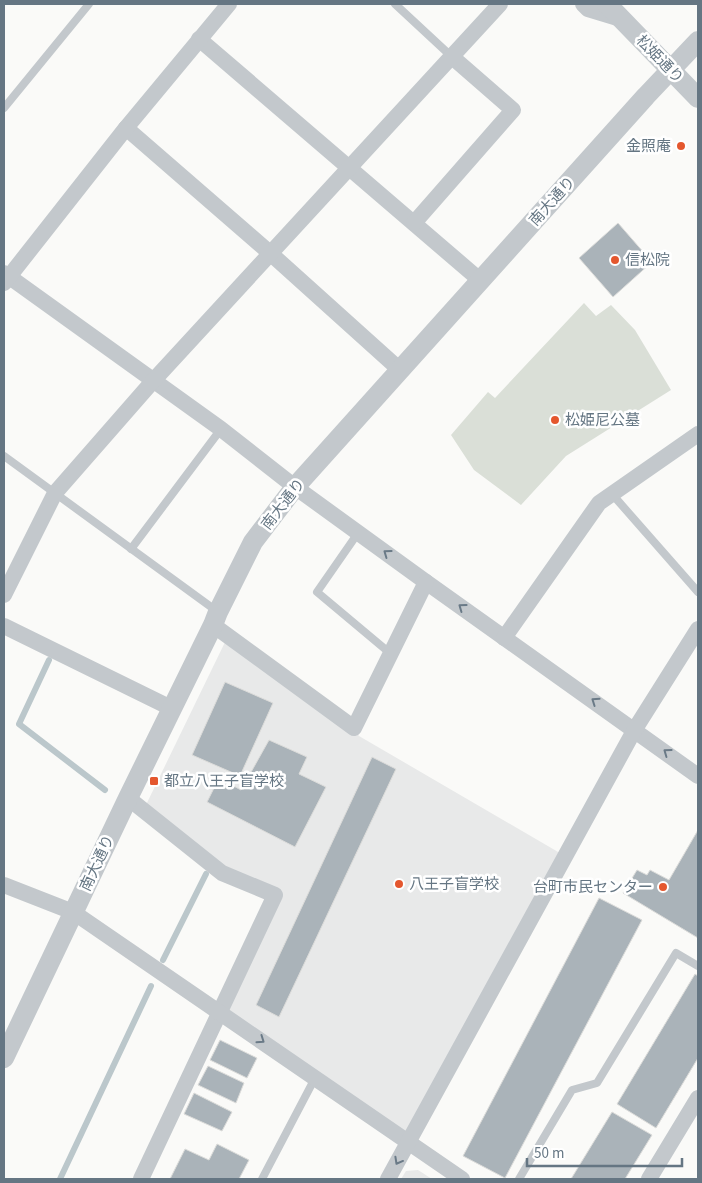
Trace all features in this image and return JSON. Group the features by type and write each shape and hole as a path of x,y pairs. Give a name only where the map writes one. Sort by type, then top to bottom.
{"street":[{"path":"229,4 5,278 221,429 358,533 635,729 698,776"},
{"path":"4,594 56,493 153,381 500,4"},
{"path":"583,4 588,9 621,19"},
{"name":"松姫通り","path":"607,4 698,98"},
{"path":"199,39 481,281"},
{"name":"南大通り","path":"4,1058 253,542 295,487 698,41"},
{"path":"414,223 513,110 452,56"},
{"path":"126,128 270,253 400,370"},
{"path":"504,638 599,503 698,434"},
{"path":"215,618 354,728 426,582"},
{"path":"4,626 172,708"},
{"path":"388,1179 635,729 698,628"},
{"path":"128,798 222,872 275,895 141,1179"},
{"path":"4,885 74,912 462,1179"},
{"path":"649,1179 698,1098"}],"lane":[{"path":"4,108 89,4"},
{"path":"395,4 452,56"},
{"path":"131,549 221,429"},
{"path":"4,456 131,549 215,618"},
{"path":"612,494 698,592"},
{"path":"358,533 317,592 390,654"},
{"path":"519,1179 572,1090 597,1082 676,953 698,966"},
{"path":"262,1179 315,1078"}],"shaded area":[{"path":"584,303 596,316 611,305 635,330 671,390 566,456 521,505 474,470 451,435 488,392 495,398"},
{"name":"八王子盲学校","path":"228,636 354,728 359,736 565,856 408,1142 221,1012 275,895 222,873 144,809"},
{"path":"418,1170 432,1179 401,1179 406,1171"}],"building":[{"name":"信松院","path":"618,223 652,262 613,297 579,258"},
{"path":"225,682 273,703 240,776 192,755"},
{"path":"269,740 307,757 299,774 326,787 295,847 207,802 219,778 241,790"},
{"path":"372,757 396,769 279,1017 256,1005"},
{"name":"台町市民センター","path":"698,830 698,938 623,893 637,870 647,875 650,870 669,880"},
{"path":"599,898 642,920 505,1178 463,1156"},
{"path":"695,974 698,976 698,1058 656,1128 617,1104"},
{"path":"220,1040 257,1058 247,1078 210,1060"},
{"path":"208,1066 244,1083 236,1103 198,1085"},
{"path":"194,1093 232,1112 222,1131 184,1114"},
{"path":"612,1112 652,1135 625,1179 571,1179"},
{"path":"217,1144 249,1160 239,1179 170,1179 185,1149 209,1160"}],"waterway":[{"path":"49,660 19,724 105,790"},
{"path":"163,960 206,874"},
{"path":"60,1179 151,986"}],"place":[{"name":"金照庵","path":"681,146"},
{"name":"信松院","path":"615,260"},
{"name":"松姫尼公墓","path":"555,420"},
{"name":"都立八王子盲学校","path":"154,781"},
{"name":"八王子盲学校","path":"399,884"},
{"name":"台町市民センター","path":"663,887"}]}
